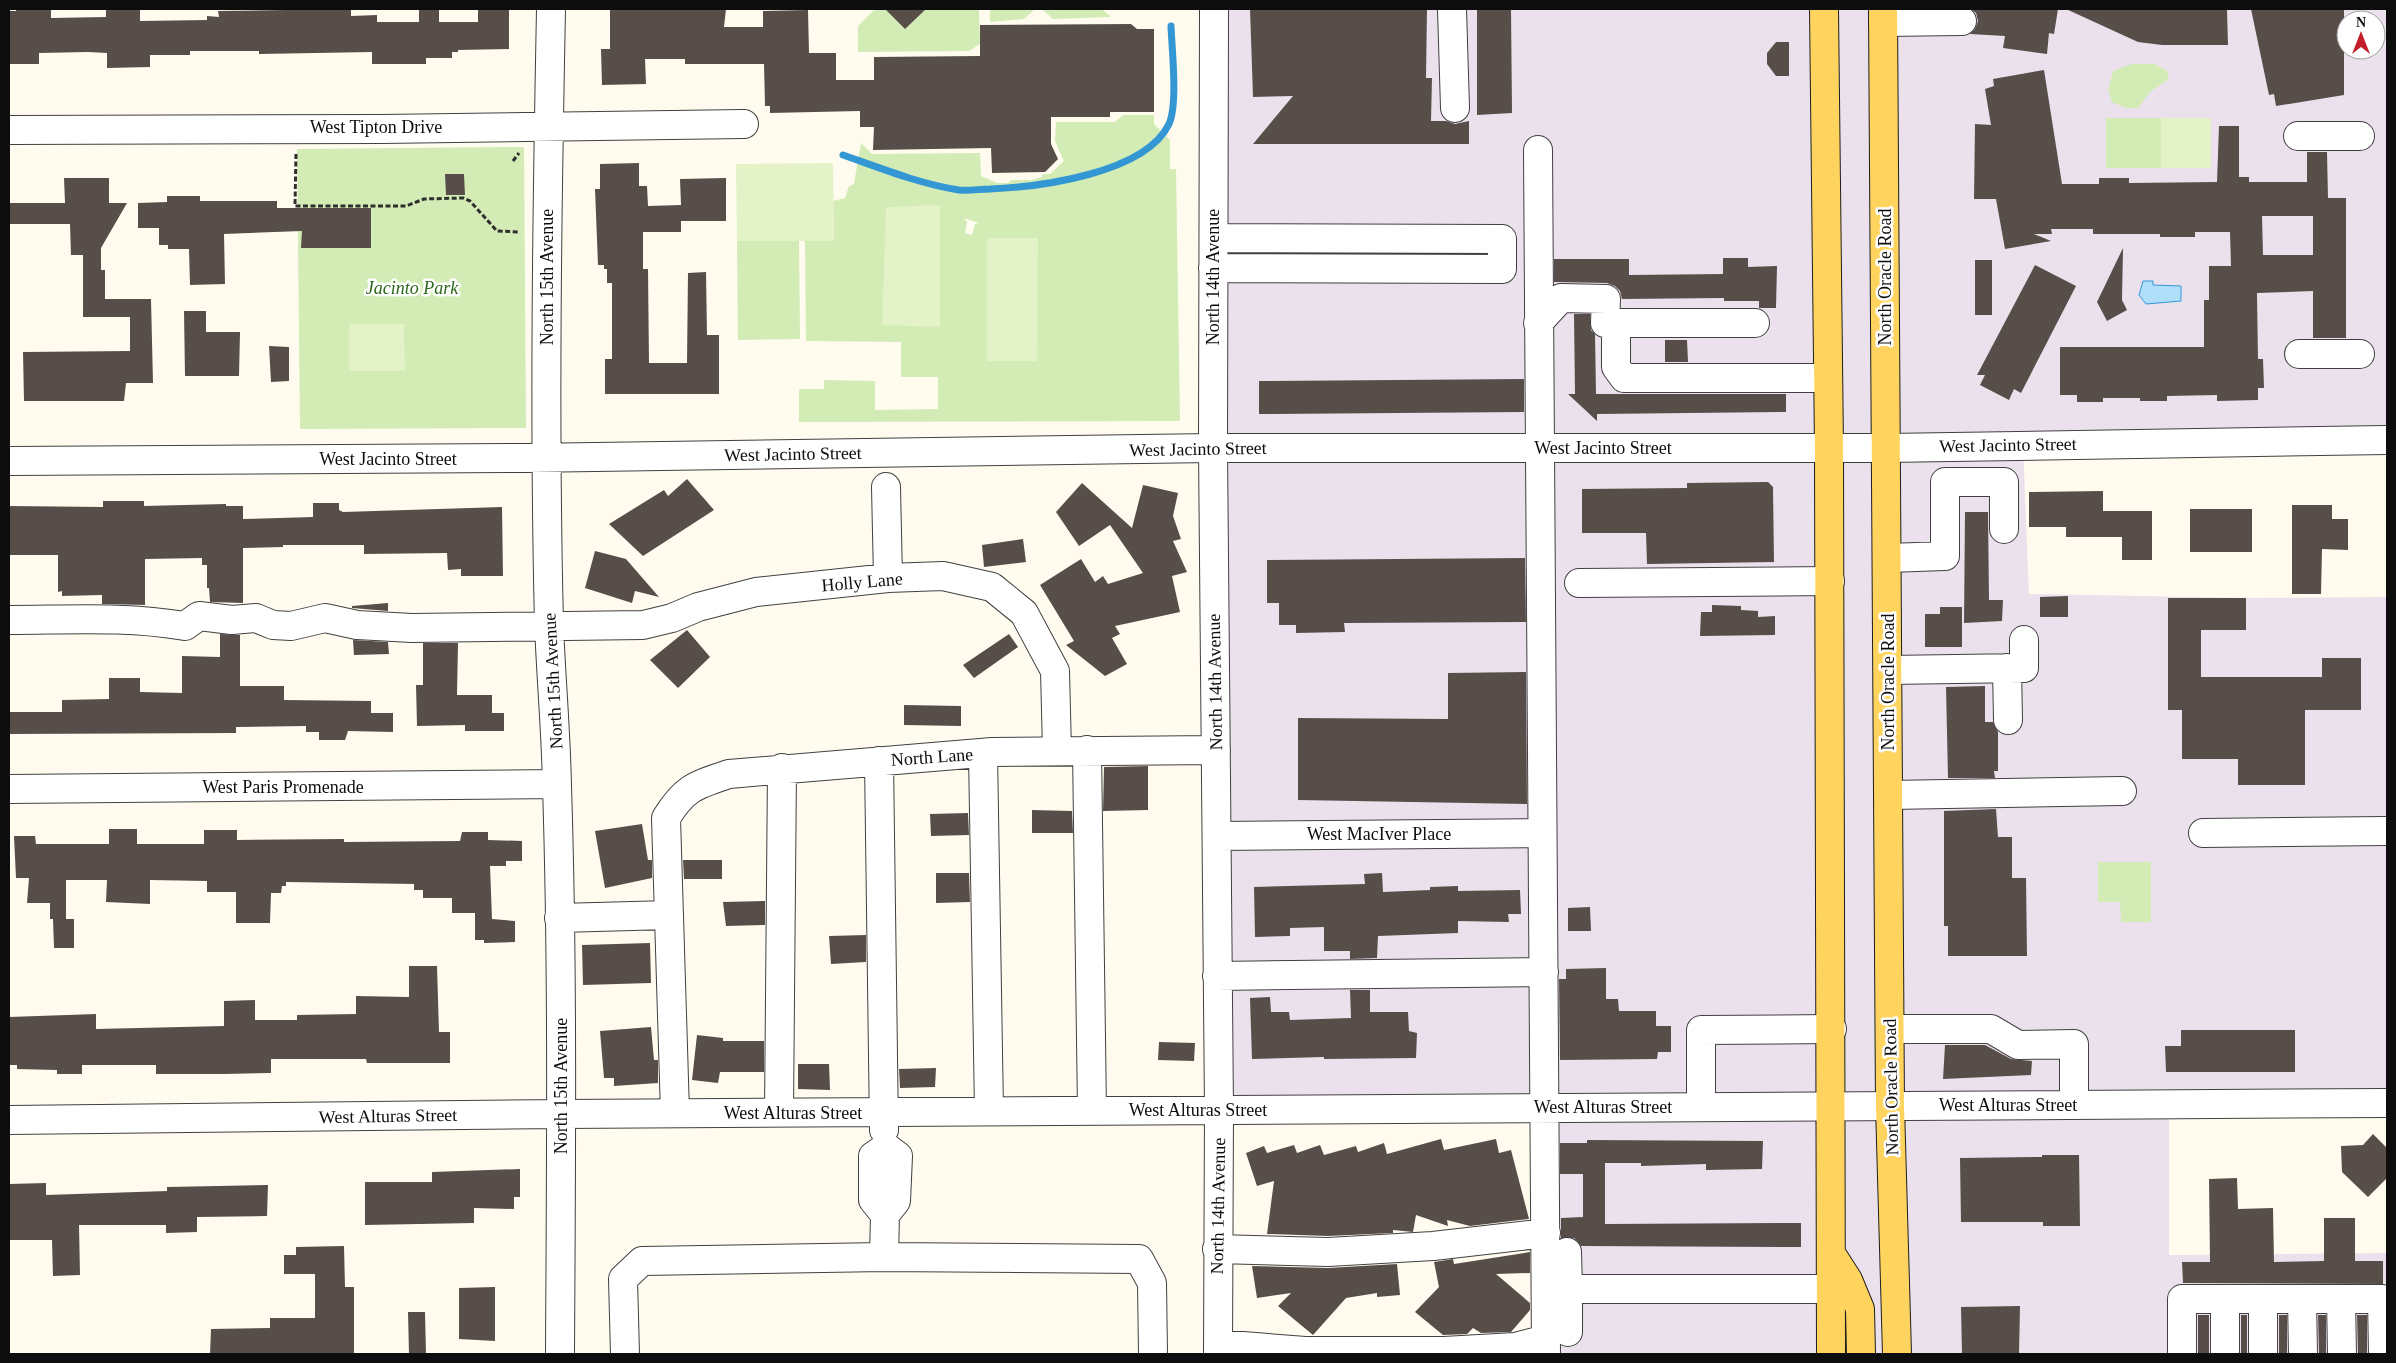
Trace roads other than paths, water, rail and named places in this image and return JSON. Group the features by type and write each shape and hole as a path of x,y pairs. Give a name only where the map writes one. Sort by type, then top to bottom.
{"main road":[{"path":"1824,9 1830,581 1831,1354"},
{"name":"North Oracle Road","path":"1883,16 1888,558 1890,1106 1897,1354"},
{"path":"1831,1253 1848,1280 1860,1310 1860,1354"}],"street":[{"name":"North 15th Avenue","path":"551,9 547,126 547,457 550,626 557,784 562,1114 560,1354"},
{"name":"North 14th Avenue","path":"1214,9 1213,448 1219,1110 1218,1349"},
{"path":"1452,9 1455,108"},
{"path":"1883,16 1962,21"},
{"name":"West Tipton Drive","path":"9,130 744,124"},
{"path":"2298,136 2360,136"},
{"path":"1538,150 1546,1233 1553,1342"},
{"path":"1213,268 1502,269 1502,239 1214,238"},
{"path":"1538,323 1561,298 1606,298 1605,323 1755,323"},
{"path":"1616,323 1616,368 1624,378 1828,378"},
{"path":"2299,354 2360,354"},
{"name":"West Jacinto Street","path":"9,461 547,457 1213,448 1886,448 2387,440"},
{"path":"1888,558 1945,556 1944,446"},
{"path":"2003,446 2004,529"},
{"path":"1945,482 2004,482"},
{"path":"886,487 888,578"},
{"name":"Holly Lane","path":"9,620 93,617 150,620 185,626 198,616 211,616 232,620 256,618 273,625 291,626 325,618 357,625 412,628 643,625 672,618 698,607 756,592 888,578 943,576 992,587 1024,613 1055,671 1057,750"},
{"path":"1579,583 1830,581"},
{"path":"1888,670 2024,668 2024,640"},
{"path":"2007,668 2008,720"},
{"name":"North Lane","path":"669,915 666,818 678,799 694,786 729,774 782,768 982,753 1057,750 1216,750"},
{"path":"1087,750 1092,1111"},
{"path":"982,753 989,1111"},
{"path":"879,761 883,1112 886,1148 898,1156 896,1202 885,1215 884,1256"},
{"path":"779,1112 782,768"},
{"name":"West Paris Promenade","path":"9,790 557,784"},
{"path":"1889,795 2122,791"},
{"path":"2203,833 2387,831"},
{"name":"West MacIver Place","path":"1217,836 1542,833"},
{"path":"559,918 669,915 675,1113"},
{"path":"1217,976 1544,972"},
{"path":"1890,1029 1991,1028 2018,1045 2074,1044 2074,1105"},
{"path":"1702,1106 1702,1030 1832,1029"},
{"name":"West Alturas Street","path":"9,1120 779,1112 2387,1103"},
{"path":"1217,1249 1328,1252 1433,1246 1546,1233"},
{"path":"1553,1342 1568,1289 1567,1252"},
{"path":"625,1354 623,1279 642,1261 884,1256 1139,1260 1152,1283 1154,1354"},
{"path":"1568,1289 1831,1289"},
{"path":"2182,1354 2182,1299 2382,1299 2383,1354"},
{"path":"2225,1299 2225,1354"},
{"path":"2263,1299 2263,1354"},
{"path":"2302,1299 2303,1354"},
{"path":"2341,1299 2342,1354"},
{"path":"1218,1349 1444,1351 1514,1347 1553,1342"}],"water":[{"path":"2143,281 2153,281 2153,285 2181,286 2181,301 2146,304 2139,295"}],"waterway":[{"path":"843,155 915,180 963,190 1010,188 1061,181 1114,166 1138,155 1156,141 1169,124 1172,115 1174,91 1171,26"}],"park label":[{"name":"Jacinto Park","path":"412,288"}]}
